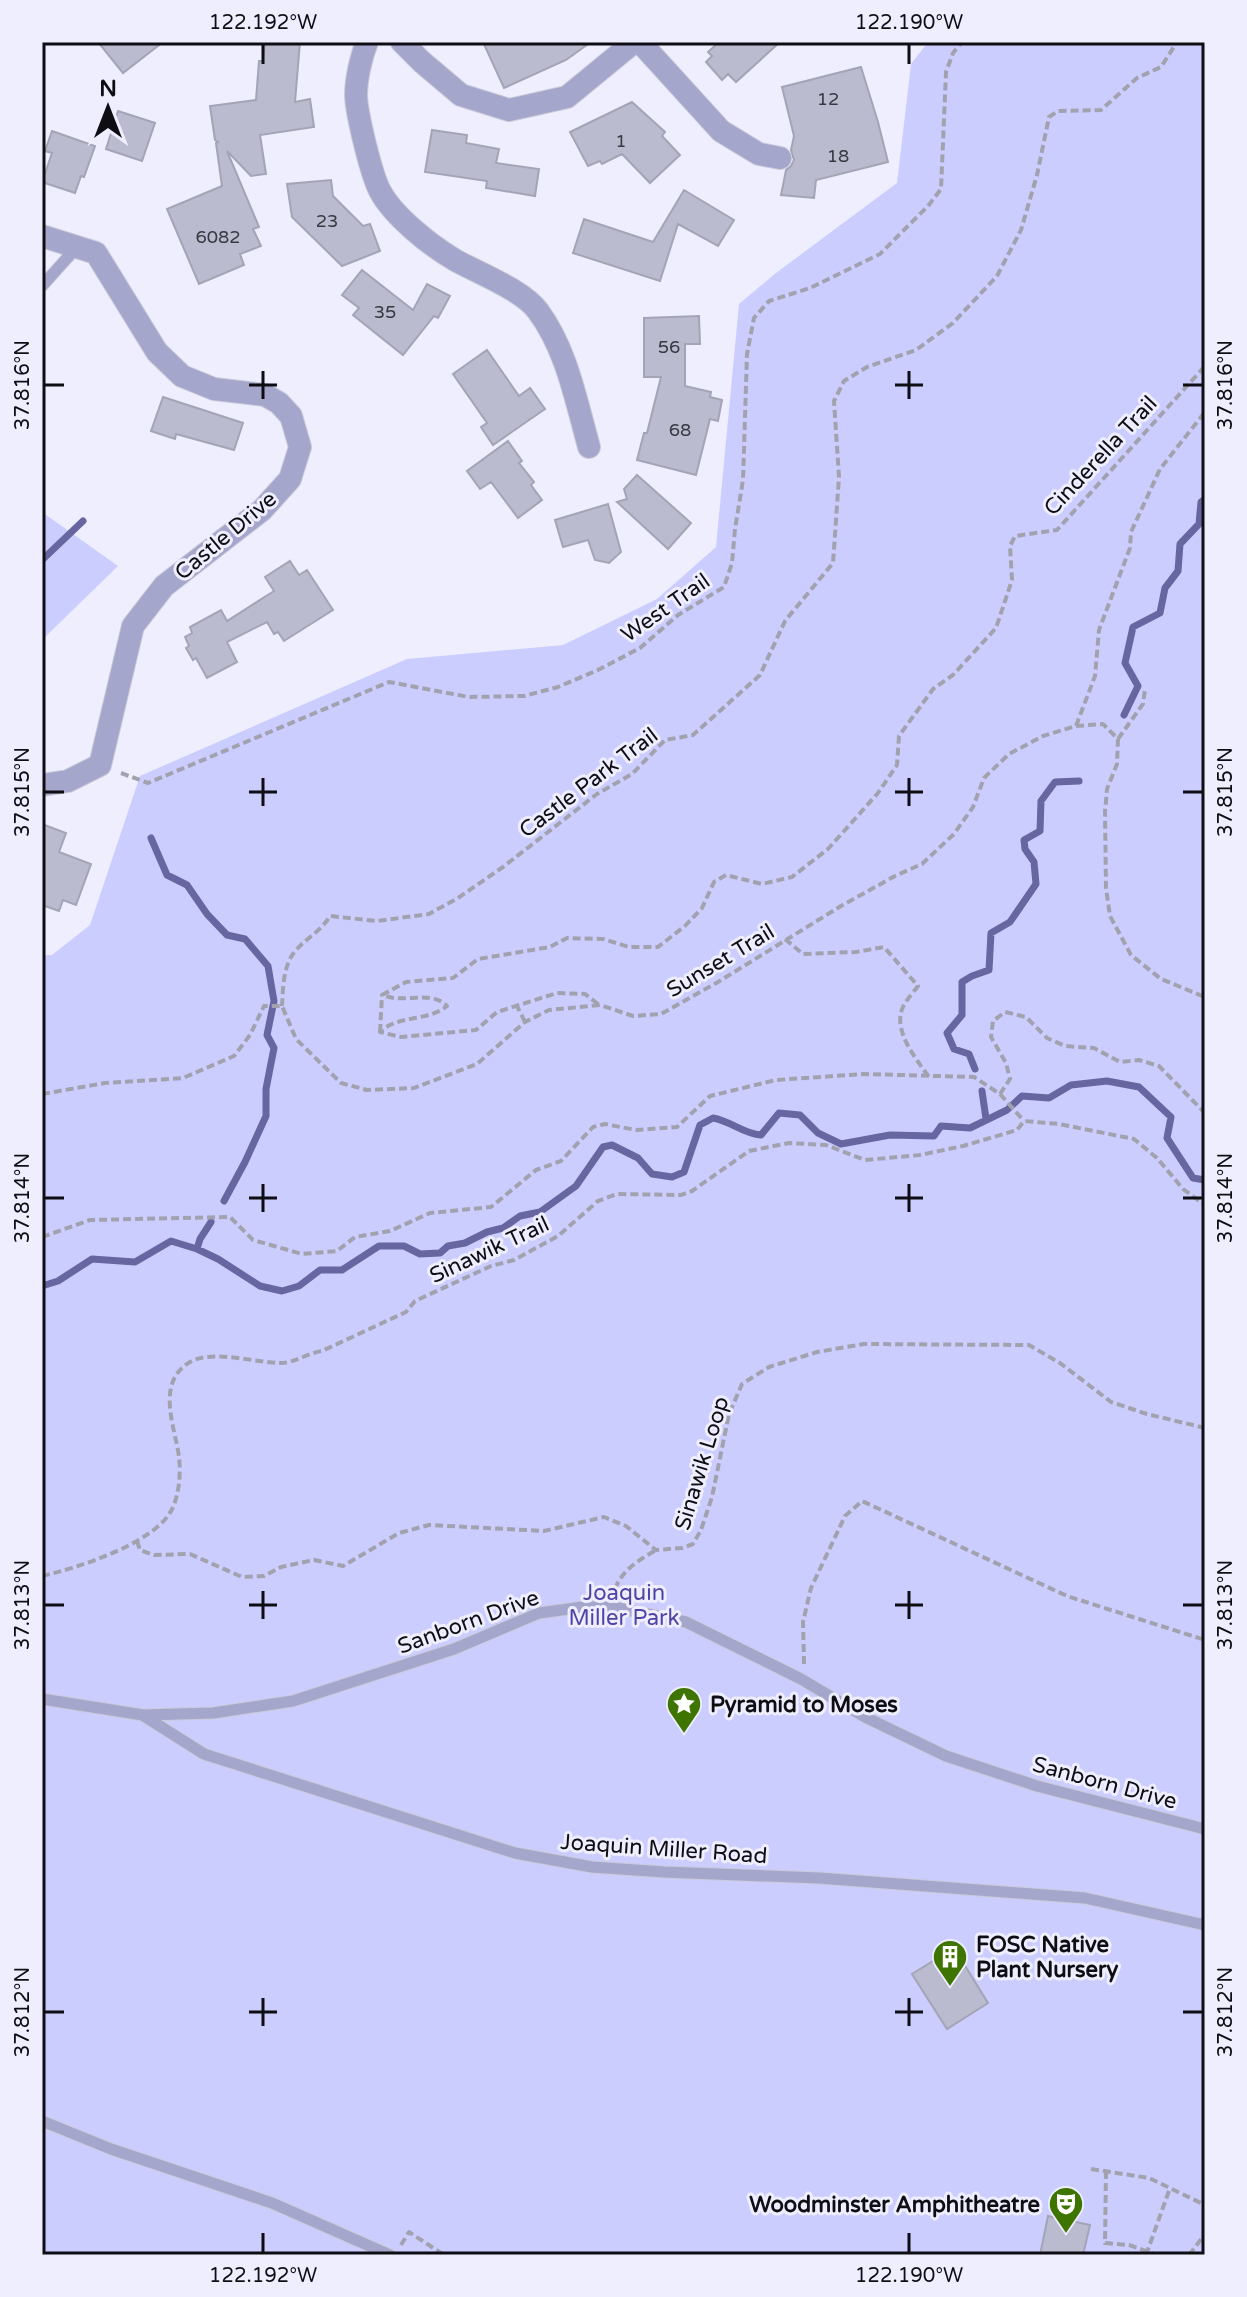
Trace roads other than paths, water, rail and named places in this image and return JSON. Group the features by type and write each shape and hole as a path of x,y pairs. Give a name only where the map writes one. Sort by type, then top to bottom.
{"street":[{"path":"367,42 356,95 366,147 380,191 410,228 453,259 503,284 537,308 561,349 589,447"},
{"path":"402,42 461,95 509,110 567,97 637,42 721,131 759,154 780,158"},
{"name":"Castle Drive","path":"42,236 96,253 157,352 182,376 214,389 265,395 279,403 291,416 300,447 290,479 262,510 164,586 133,626 100,765 68,781 42,785"}],"lane":[{"path":"42,286 77,247"},
{"name":"Sanborn Drive","path":"42,1699 143,1715 213,1713 293,1701 454,1649 539,1613 583,1607 613,1607 686,1622 801,1679 865,1717 946,1756 1037,1786 1205,1829"},
{"name":"Joaquin Miller Road","path":"143,1715 204,1754 515,1853 592,1867 819,1878 1085,1898 1205,1925"},
{"path":"42,2121 111,2149 272,2203 392,2255"}],"waterway":[{"path":"1124,715 1138,686 1125,663 1133,627 1160,613 1165,588 1178,571 1180,544 1199,524 1201,502 1205,499"},
{"path":"42,560 83,521"},
{"path":"975,1069 969,1054 954,1049 947,1033 962,1015 962,982 989,970 991,933 1010,922 1036,884 1034,862 1025,849 1024,840 1040,831 1041,801 1055,782 1079,781"},
{"path":"151,838 167,875 187,885 207,914 227,935 245,939 268,966 274,1001 267,1035 274,1048 266,1089 266,1116 224,1201"},
{"path":"42,1286 58,1281 92,1259 135,1262 171,1241 218,1259 260,1286 282,1291 299,1286 320,1270 342,1270 379,1246 404,1246 420,1254 440,1253 448,1246 465,1243 503,1228 520,1216 540,1212 576,1186 603,1147 612,1145 638,1158 652,1174 672,1177 684,1172 700,1125 713,1118 761,1135 779,1113 800,1115 818,1133 841,1144 890,1135 934,1136 941,1126 970,1128 1007,1110 1022,1096 1049,1098 1071,1085 1107,1081 1139,1087 1171,1117 1167,1138 1193,1178 1205,1180"},
{"path":"982,1091 986,1119"},
{"path":"197,1249 211,1222"}],"place":[{"name":"Pyramid to Moses","path":"684,1735"},
{"name":"FOSC Native Plant Nursery","path":"950,1988"},
{"name":"Woodminster Amphitheatre","path":"1066,2235"}],"park label":[{"name":"Joaquin Miller Park","path":"624,1604"}]}
